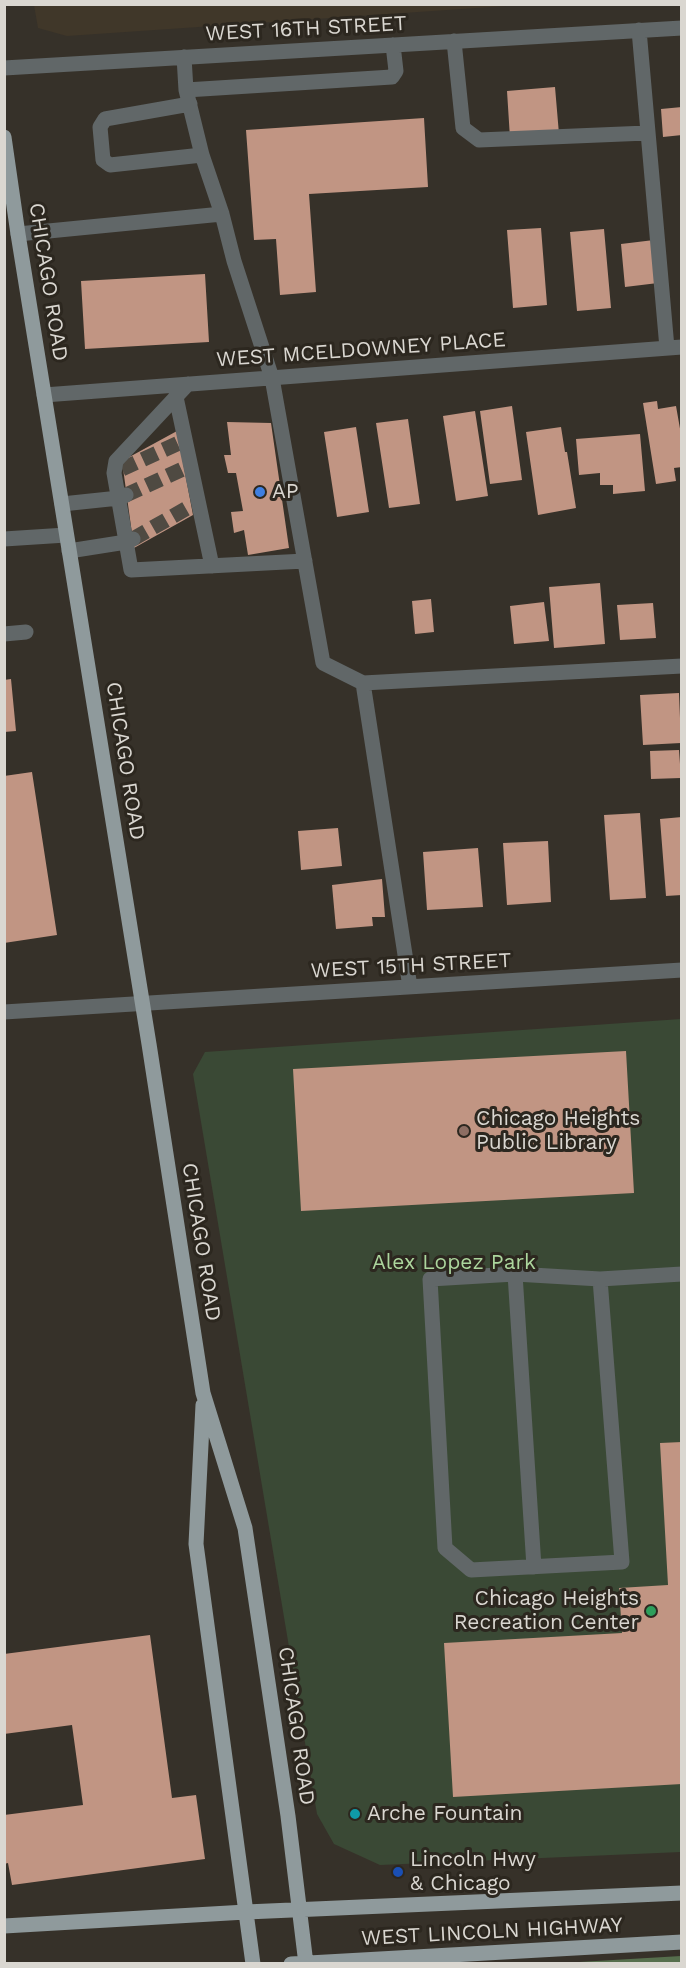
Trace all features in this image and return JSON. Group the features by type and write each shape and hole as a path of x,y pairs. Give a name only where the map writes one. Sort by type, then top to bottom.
{"main road":[{"name":"CHICAGO ROAD","path":"4,137 203,1393 245,1528 288,1816 306,1963"},
{"name":"CHICAGO ROAD","path":"203,1393 196,1544 253,1964"},
{"name":"WEST LINCOLN HIGHWAY","path":"4,1926 246,1912 681,1893"},
{"name":"WEST LINCOLN HIGHWAY","path":"291,1964 681,1942"}],"street":[{"name":"WEST 16TH STREET","path":"4,68 681,28"},
{"path":"639,30 647,133 674,347"},
{"path":"454,41 463,128 479,140 647,133"},
{"path":"202,156 110,165 103,160 100,127 105,119 188,97 392,76 396,71 393,45"},
{"path":"184,57 188,97 202,156 272,378 323,663 363,683 681,666"},
{"path":"18,234 222,214"},
{"name":"WEST MCELDOWNEY PLACE","path":"44,395 674,347"},
{"path":"188,384 116,461 130,541 131,570 305,561"},
{"path":"176,397 193,504 212,566"},
{"path":"62,504 122,496"},
{"path":"4,539 66,535"},
{"path":"69,550 130,541"},
{"path":"4,634 26,632"},
{"path":"363,683 410,987"},
{"name":"WEST 15TH STREET","path":"4,1012 681,970"},
{"path":"515,1274 534,1567"},
{"path":"600,1279 622,1562 471,1570 445,1548 430,1279 515,1274 600,1279 681,1274"}],"shaded area":[{"path":"34,4 520,5 67,36 38,28"}],"green space":[{"name":"Alex Lopez Park","path":"681,1019 681,1852 380,1865 334,1844 317,1814 193,1074 205,1052"},
{"path":"681,1956 681,1963 562,1963"}],"building":[{"path":"555,87 559,134 510,138 507,91"},
{"path":"682,107 682,135 663,137 661,109"},
{"path":"424,118 428,187 309,194 316,292 280,295 276,239 254,240 246,130"},
{"path":"541,228 547,305 513,308 507,230"},
{"path":"604,229 611,308 577,311 570,232"},
{"path":"654,240 658,283 625,287 621,244"},
{"path":"205,274 209,342 85,349 81,281"},
{"path":"657,401 658,409 676,406 682,440 682,467 674,468 676,481 656,484 643,403"},
{"path":"512,406 522,480 490,484 480,411"},
{"path":"475,411 488,496 456,501 443,416"},
{"path":"408,419 420,504 389,508 376,423"},
{"name":"AP","path":"227,422 271,423 289,548 248,555 244,530 234,533 231,512 243,511 236,473 228,473 224,455 231,455"},
{"path":"356,427 369,512 337,517 324,432"},
{"path":"561,427 576,508 538,515 526,432"},
{"path":"177,431 193,515 134,548 122,461"},
{"path":"640,434 645,491 613,494 613,485 600,485 600,473 579,475 576,439"},
{"path":"600,583 605,644 554,648 549,587"},
{"path":"431,599 434,632 415,634 412,601"},
{"path":"544,602 549,641 514,644 510,606"},
{"path":"653,603 656,638 620,640 617,605"},
{"path":"11,679 16,731 4,732 4,680"},
{"path":"679,693 681,743 643,745 640,695"},
{"path":"679,750 681,778 651,779 650,751"},
{"path":"32,772 57,935 4,943 4,776"},
{"path":"640,813 646,898 610,900 604,815"},
{"path":"682,817 682,895 666,896 660,819"},
{"path":"338,828 342,866 301,870 298,831"},
{"path":"548,841 551,902 507,905 503,843"},
{"path":"478,848 483,907 427,910 423,852"},
{"path":"382,879 385,917 372,917 373,926 336,929 332,885"},
{"name":"Chicago Heights Public Library","path":"626,1051 634,1193 301,1211 293,1069"},
{"name":"Chicago Heights Recreation Center","path":"682,1442 682,1784 453,1797 444,1643 622,1633 619,1588 668,1585 660,1443"},
{"path":"150,1635 172,1798 196,1795 205,1859 12,1885 8,1863 4,1864 4,1815 83,1805 72,1725 4,1734 4,1654"}],"tunnel":[{"path":"122,469 179,443"},
{"path":"126,495 183,469"},
{"path":"133,539 189,507"}],"place":[{"name":"AP","path":"260,492"},
{"name":"Chicago Heights Public Library","path":"464,1131"},
{"name":"Chicago Heights Recreation Center","path":"651,1611"},
{"name":"Arche Fountain","path":"355,1814"},
{"name":"Lincoln Hwy & Chicago","path":"398,1872"}]}
